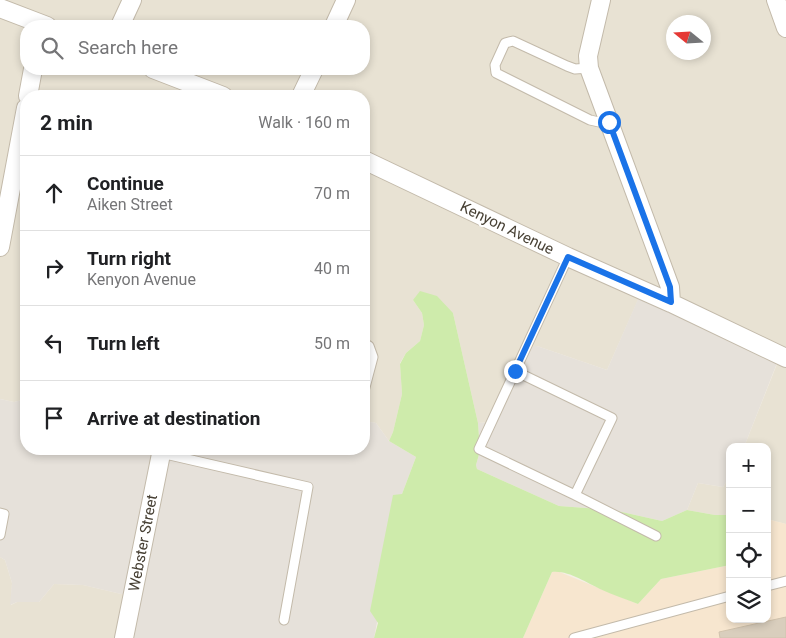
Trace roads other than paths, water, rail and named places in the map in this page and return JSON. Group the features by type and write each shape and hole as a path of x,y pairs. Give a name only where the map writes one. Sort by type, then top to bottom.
{"street":[{"path":"123,20 132,0"},
{"path":"337,20 346,0"},
{"path":"601,0 588,56 589,68 670,287 671,302"},
{"path":"776,0 786,28"},
{"path":"0,8 29,20"},
{"path":"29,90 32,75"},
{"path":"169,75 207,90"},
{"path":"304,90 311,75"},
{"path":"0,247 20,140"},
{"name":"Kenyon Avenue","path":"370,163 568,257 671,302 786,358"},
{"name":"Webster Street","path":"124,638 161,455"}],"lane":[{"path":"589,68 575,69 513,41 505,43 495,66 496,73 590,120 609,122"},
{"path":"568,257 479,449 656,536"},
{"path":"370,349 373,357 370,370"},
{"path":"515,371 612,418 575,495"},
{"path":"178,455 308,488 284,620"},
{"path":"0,513 4,514 0,535"},
{"path":"771,585 786,581"},
{"path":"574,638 726,597"}]}
